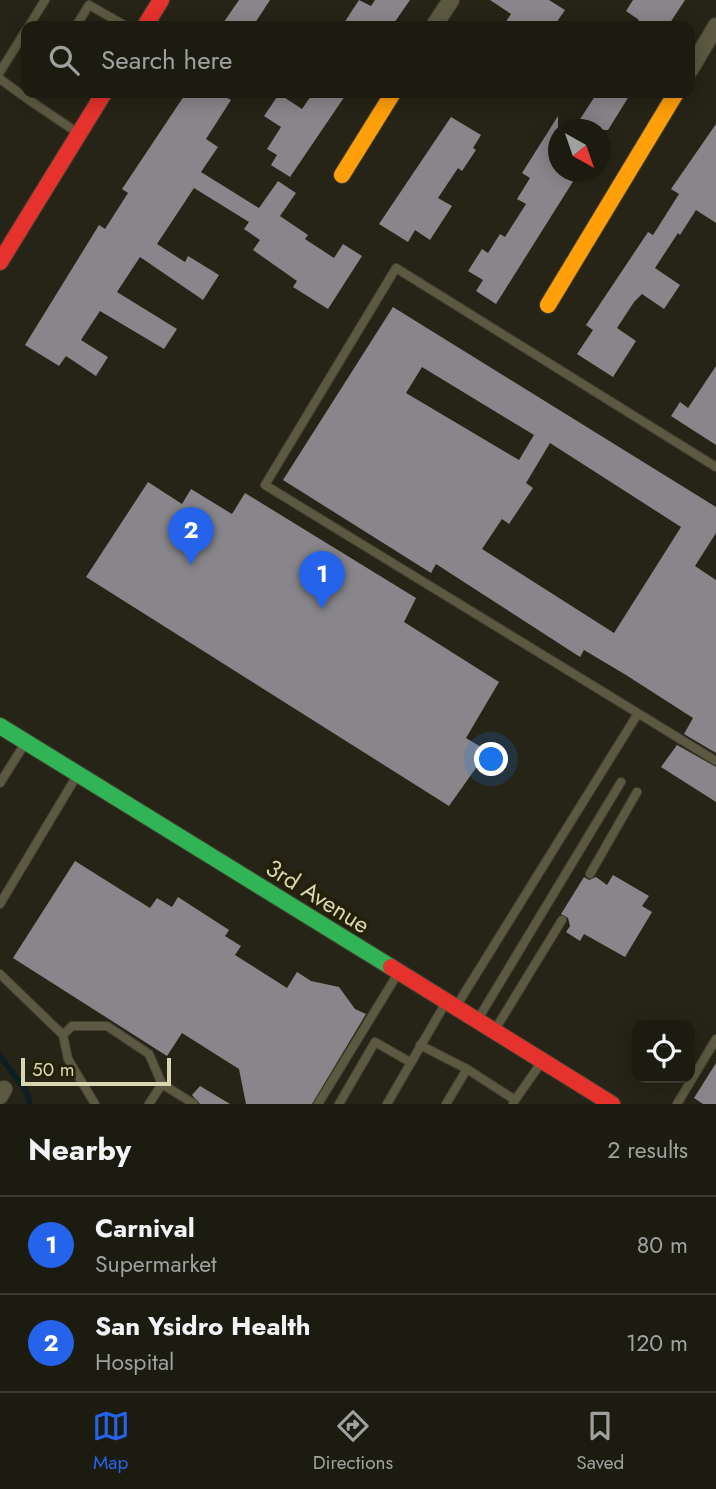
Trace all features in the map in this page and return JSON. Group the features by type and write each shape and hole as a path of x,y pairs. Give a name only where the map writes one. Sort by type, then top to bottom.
{"main road":[{"path":"148,21 161,0"},
{"path":"0,262 101,98"},
{"path":"342,175 390,98"},
{"path":"548,305 673,98"},
{"name":"3rd Avenue","path":"0,726 542,1061 592,1099 612,1104"}],"street":[{"path":"438,21 451,0"},
{"path":"695,62 716,26"}],"lane":[{"path":"32,21 45,0"},
{"path":"78,21 85,3 117,21"},
{"path":"0,72 21,38"},
{"path":"0,79 21,90"},
{"path":"35,98 79,133"},
{"path":"716,467 396,268 265,485 716,761"},
{"path":"387,1104 420,1045 451,1005 637,715"},
{"path":"0,783 26,742"},
{"path":"0,904 78,774"},
{"path":"477,1021 621,782"},
{"path":"590,874 637,792"},
{"path":"494,1031 562,920"},
{"path":"318,1104 398,972"},
{"path":"0,974 63,1035 68,1059 95,1104"},
{"path":"63,1035 72,1026 107,1026 149,1054 162,1084 194,1104"},
{"path":"677,1104 716,1039"},
{"path":"339,1104 375,1042 410,1062"},
{"path":"420,1045 467,1069 514,1102 542,1061"},
{"path":"446,1104 467,1069"},
{"path":"149,1104 162,1084"}],"building":[{"path":"239,0 270,0 256,21 224,21"},
{"path":"359,0 371,6 375,0 410,0 395,21 345,21"},
{"path":"490,0 549,0 565,10 557,21 506,21 511,14"},
{"path":"633,0 685,0 671,21 638,21 626,11"},
{"path":"183,98 227,98 231,100 206,139 218,147 201,172 259,208 278,181 296,193 280,216 308,235 305,239 334,258 343,244 362,256 328,309 293,287 297,281 253,250 260,240 244,229 249,222 194,188 157,244 185,262 188,256 219,275 203,300 140,257 117,292 177,329 164,349 100,311 81,340 108,357 96,376 66,356 59,366 25,345 99,225 105,229 128,193 122,189"},
{"path":"276,98 285,98 302,109 310,98 344,98 290,177 271,165 277,155 267,149 281,127 264,116"},
{"path":"594,98 628,98 611,125 611,119 580,119"},
{"path":"451,117 481,135 473,148 476,150 462,171 458,168 438,198 452,206 430,240 415,230 408,242 379,224"},
{"path":"716,124 716,223 696,210 680,235 678,233 655,268 680,285 664,309 642,294 634,302 617,328 636,341 613,377 577,354 593,330 586,325 648,232 653,235 679,194 671,189"},
{"path":"548,132 548,182 573,182 496,304 476,291 483,280 468,271 482,249 488,253 500,234 505,237 526,204 517,199 530,178 522,173"},
{"path":"393,307 716,507 716,533 695,566 716,580 716,753 684,734 693,718 626,675 584,650 580,657 436,564 431,573 283,480","holes":["422,367 534,435 519,460 406,393","550,443 681,527 614,633 482,549 502,519 509,524 533,488 526,483"]},
{"path":"716,366 716,445 671,416 680,402 688,408"},
{"path":"148,482 182,504 191,489 232,514 245,493 416,598 404,622 499,682 466,738 488,751 449,806 86,577"},
{"path":"677,745 716,767 716,802 661,767"},
{"path":"75,861 150,908 157,898 172,907 178,897 229,930 225,936 241,946 235,955 287,988 297,972 311,981 339,987 355,1009 366,1014 312,1104 246,1104 239,1069 182,1033 167,1056 13,958"},
{"path":"613,875 649,896 642,906 652,912 625,957 584,934 580,941 566,932 570,926 568,918 561,914 584,877 589,880 596,877 607,885"},
{"path":"716,1063 716,1104 703,1104 694,1098"},
{"path":"200,1086 230,1104 200,1104 192,1095"}],"waterway":[{"path":"0,1056 26,1091 30,1104"}],"traffic: fast":[{"path":"0,726 391,967"}],"traffic: slow":[{"path":"342,175 390,98"},
{"path":"548,305 673,98"}],"traffic: jam":[{"path":"148,21 161,0"},
{"path":"0,262 101,98"},
{"path":"391,967 612,1104"}],"place":[{"name":"San Ysidro Health","path":"191,565"},
{"name":"Carnival","path":"322,609"}]}
